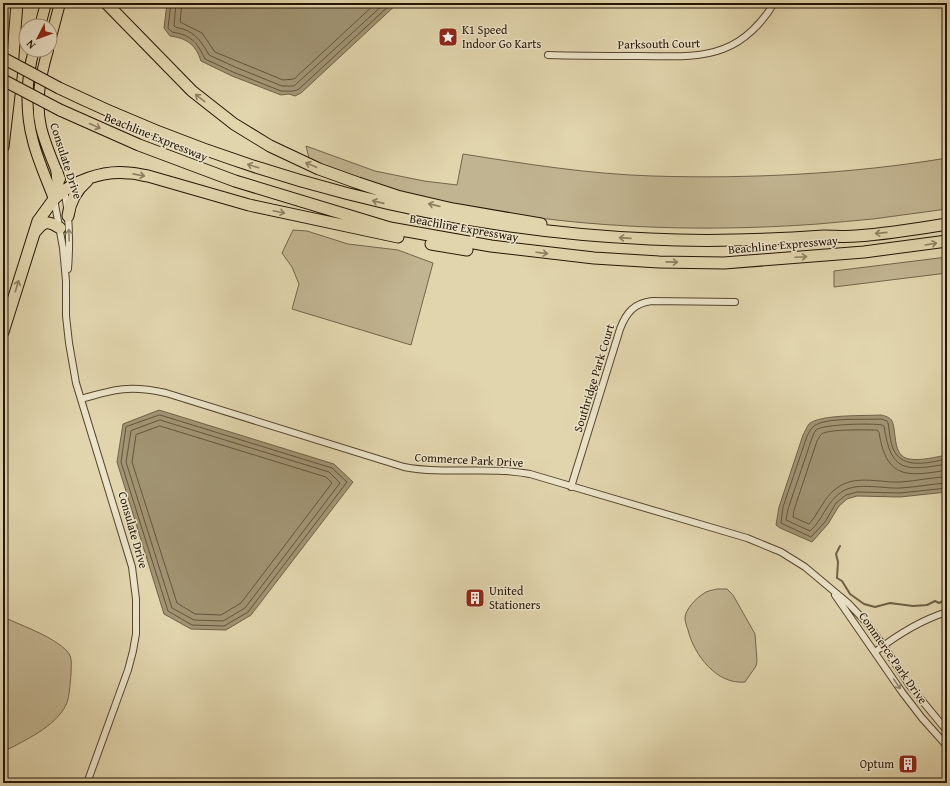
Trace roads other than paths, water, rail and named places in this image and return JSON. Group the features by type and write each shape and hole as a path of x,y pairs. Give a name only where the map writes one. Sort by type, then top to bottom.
{"highway":[{"path":"3,148 17,3"},
{"path":"106,3 192,91 234,124 289,156 358,183 408,199 453,209 536,223 582,235"},
{"name":"Beachline Expressway","path":"3,58 60,88 112,112 196,146 254,167 326,189 462,219 532,230 582,235 671,240 761,240 855,236 947,224"},
{"name":"Beachline Expressway","path":"3,80 60,110 171,158 250,186 390,228 434,237 504,248 594,258 666,262 737,263 772,258 871,251 947,241"},
{"path":"3,332 38,221 54,199 63,183 112,173 129,173 148,176 277,212 442,246 474,251 504,248"},
{"path":"68,216 70,205 76,192 95,177"},
{"path":"33,234 42,224 47,222 60,228"}],"main road":[{"path":"42,18 46,3"},
{"path":"56,18 60,3"},
{"name":"Consulate Drive","path":"32,58 27,86 29,124 32,141 54,199"},
{"name":"Consulate Drive","path":"46,58 39,89 38,109 40,126 63,183"},
{"path":"29,115 49,174 53,179 63,183"}],"street":[{"name":"Parksouth Court","path":"548,55 667,56 708,54 725,49 756,28 767,15 774,3"},
{"name":"Consulate Drive","path":"63,183 68,216 70,244 66,281"},
{"name":"Consulate Drive","path":"54,199 63,248 66,281 65,309 76,383 132,567 136,599 136,634 128,670 87,783"},
{"name":"Southridge Park Court","path":"571,487 620,329 631,309 640,303 652,301 734,302"},
{"name":"Commerce Park Drive","path":"81,399 112,390 126,388 145,389 166,393 404,467 439,471 515,472 539,476 571,487 747,538 781,552 805,566 848,603 866,622 910,686 947,731"},
{"name":"Commerce Park Drive","path":"823,582 836,596 922,718 947,746"},
{"path":"875,652 883,645 923,621 947,612"}],"water":[{"path":"167,3 398,3 301,93 295,96 289,94 281,95 232,76 201,61 199,55 190,43 181,38 170,36 164,28"},
{"path":"159,410 334,464 353,482 251,615 226,630 191,629 164,614 117,462 123,424"},
{"path":"881,415 892,421 897,449 904,457 919,460 947,455 947,492 900,497 857,496 847,499 839,506 828,524 812,542 776,525 779,507 803,435 809,424 833,417"}],"waterway":[{"path":"840,546 836,554 838,562 837,578 842,581 850,594 864,604 875,607 890,603 913,606 927,605 935,601 939,603 945,600"}],"place":[{"name":"K1 Speed Indoor Go Karts","path":"448,37"},
{"name":"United Stationers","path":"475,598"},
{"name":"Optum","path":"908,764"}]}
